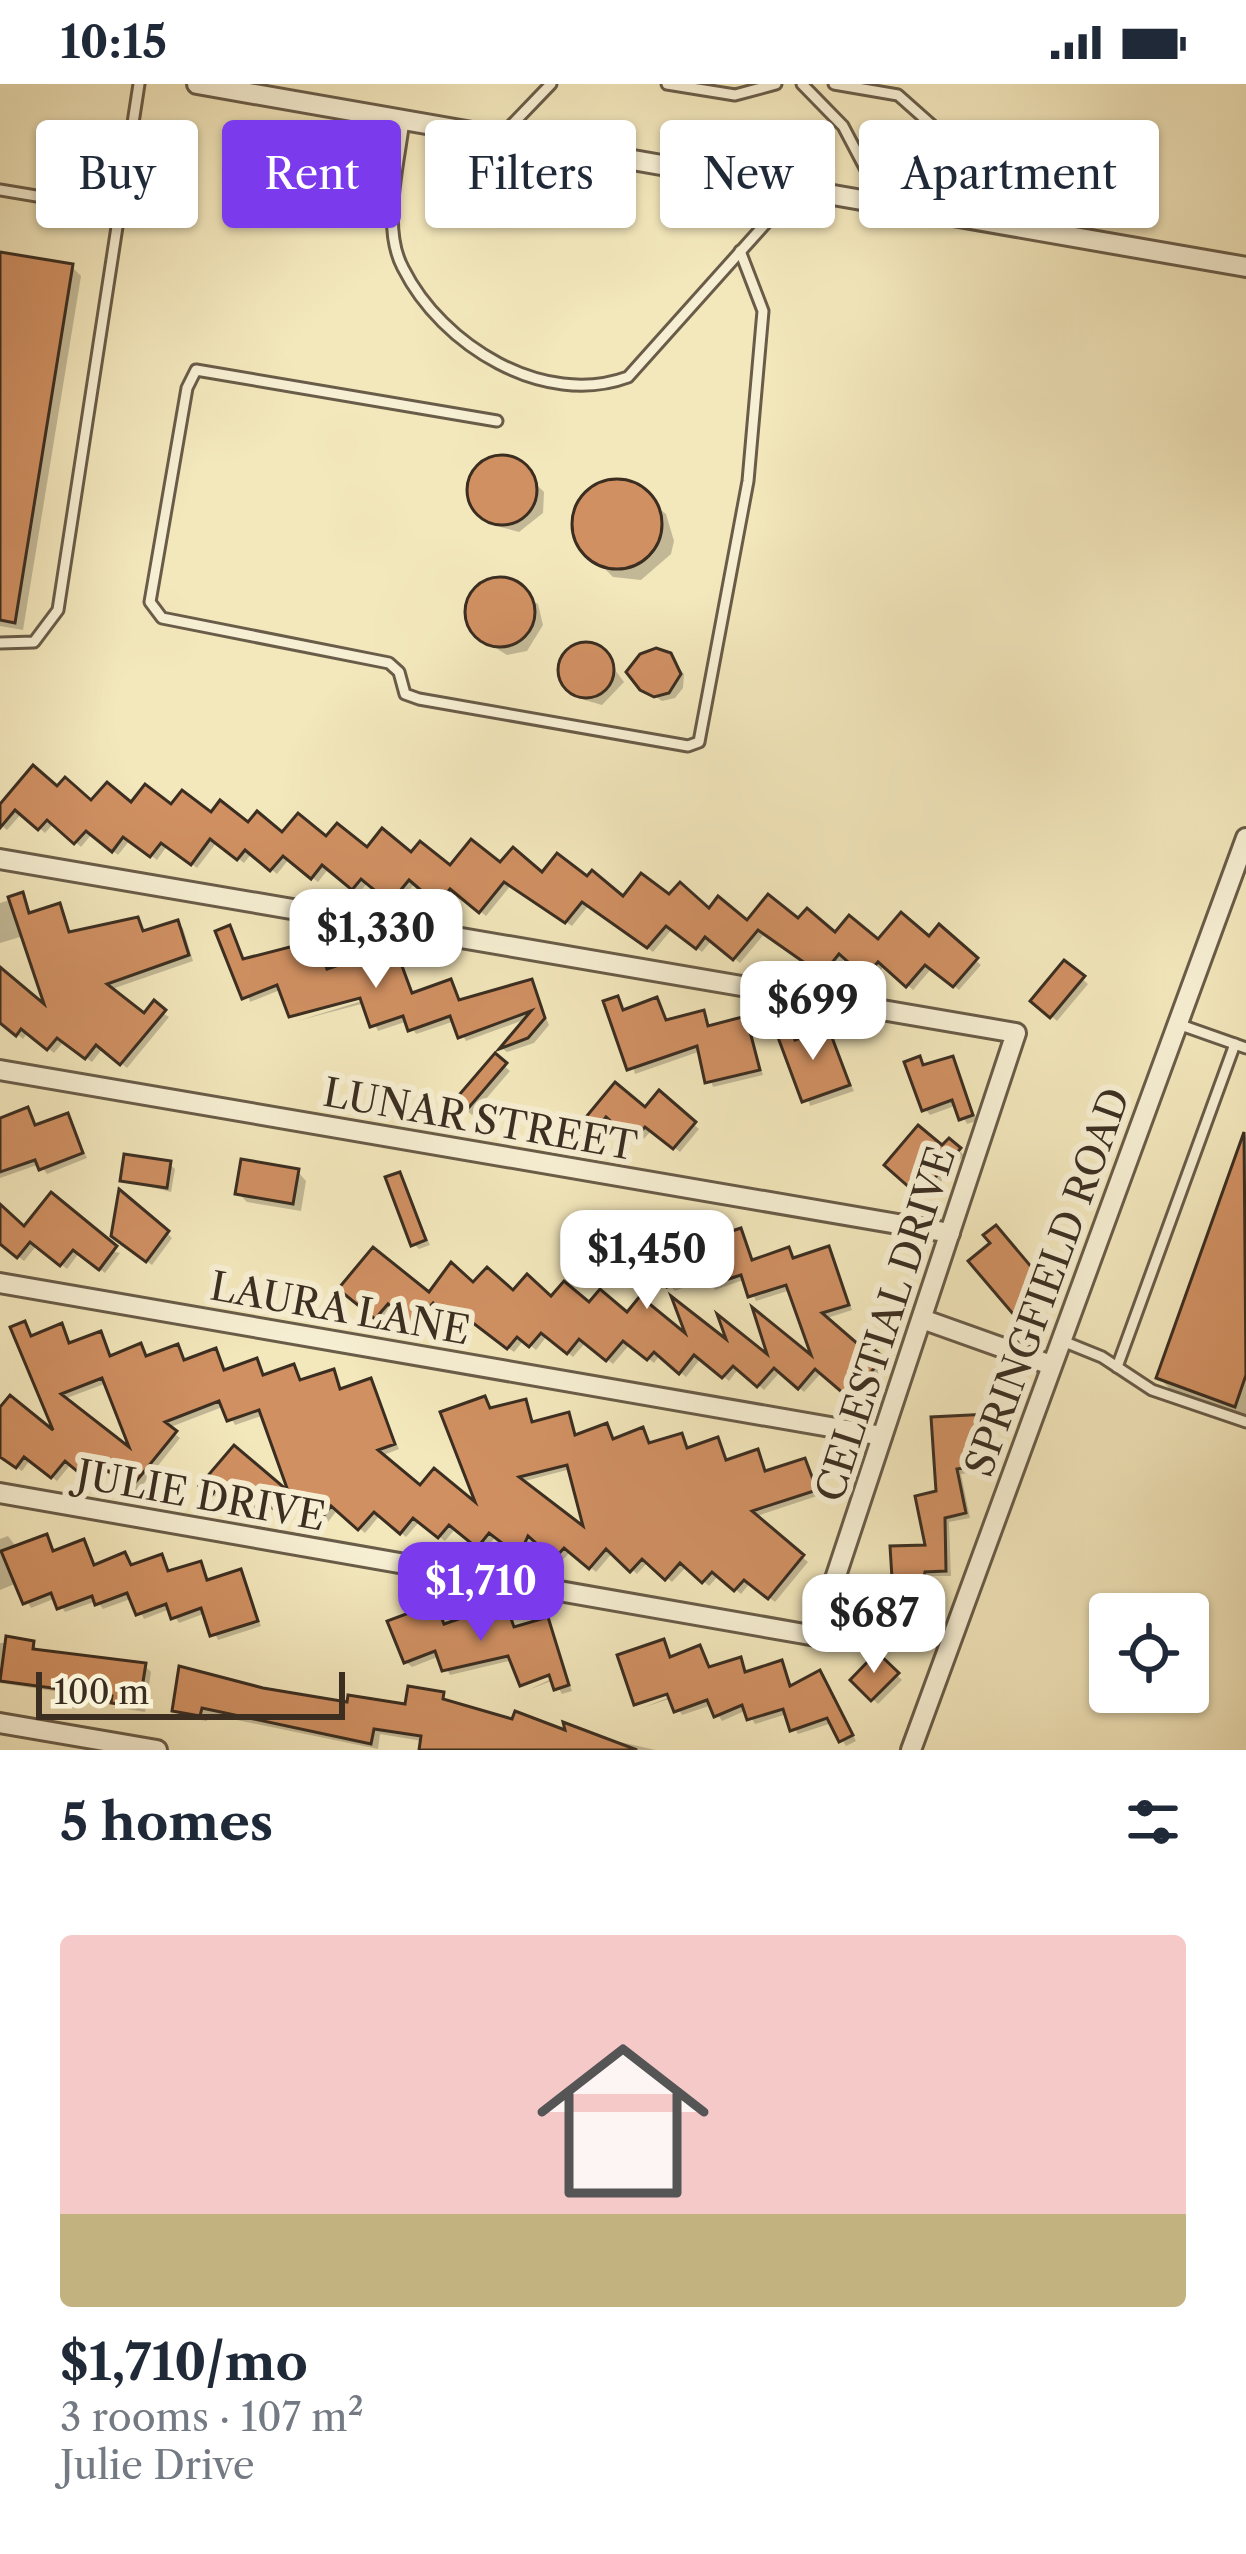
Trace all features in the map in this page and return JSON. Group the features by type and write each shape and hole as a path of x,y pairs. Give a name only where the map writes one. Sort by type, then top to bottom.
{"street":[{"path":"197,84 425,124"},
{"path":"1027,228 1245,262"},
{"name":"SPRINGFIELD ROAD","path":"910,1750 1246,838"},
{"name":"CELESTIAL DRIVE","path":"0,859 1016,1033 816,1636"},
{"name":"LUNAR STREET","path":"0,1070 950,1234"},
{"name":"LAURA LANE","path":"0,1283 882,1436"},
{"path":"922,1319 1051,1365"},
{"name":"JULIE DRIVE","path":"0,1493 816,1636"},
{"path":"0,1723 158,1750"}],"lane":[{"path":"134,120 139,84"},
{"path":"516,120 551,84"},
{"path":"667,84 735,95 776,84"},
{"path":"802,84 843,126 859,156"},
{"path":"834,84 898,95 927,120"},
{"path":"404,120 393,214 401,267 447,326 510,373 598,388 628,377 761,228"},
{"path":"0,190 36,196"},
{"path":"0,643 34,642 58,610 118,228"},
{"path":"497,421 196,370 187,388 150,602 162,617 389,664 399,672 405,694 419,699 688,746 699,742 748,481 763,311 740,251"},
{"path":"1117,1367 1240,1046 1178,1024"},
{"path":"1060,1340 1152,1390 1246,1422"}],"building":[{"path":"0,252 73,264 15,623 0,620"},
{"path":"502,455 527,465 537,490 527,515 502,525 477,515 467,490 477,465"},
{"path":"617,479 634,482 649,492 659,507 659,541 649,556 634,566 617,569 600,566 585,556 575,541 572,524 575,507 585,492 600,482"},
{"path":"500,577 525,587 535,612 525,637 500,647 475,637 465,612 475,587"},
{"path":"586,642 606,650 614,670 606,690 586,698 566,690 558,670 566,650"},
{"path":"656,648 671,653 681,674 669,693 654,697 640,690 626,672 640,654"},
{"path":"33,765 57,786 65,777 91,800 107,782 131,802 145,784 171,804 182,790 211,812 220,800 248,822 257,811 282,832 298,813 326,836 337,823 367,847 382,828 411,852 420,841 450,865 471,839 500,862 513,847 542,872 557,853 587,876 592,870 623,896 641,873 669,894 680,882 709,908 718,896 747,920 768,894 798,918 807,908 835,932 849,915 878,939 901,912 929,936 939,924 978,958 953,987 925,965 906,987 878,962 865,977 839,954 822,975 758,930 733,960 705,937 696,949 666,926 647,948 582,902 565,923 504,882 479,913 450,889 438,905 409,880 390,903 361,879 352,890 322,865 311,879 283,856 270,871 245,850 237,860 210,839 191,865 161,843 150,857 123,837 112,852 86,831 74,844 47,820 38,830 15,810 0,828 0,804"},
{"path":"23,892 29,913 60,903 69,932 138,917 143,931 178,920 189,955 107,984 144,1013 154,1000 166,1010 120,1065 96,1045 85,1059 57,1038 47,1050 21,1029 16,1036 0,1023 0,967 44,1004 8,897"},
{"path":"230,925 243,959 317,940 327,969 362,957 367,970 399,958 412,993 451,979 459,1000 532,979 545,1018 528,1038 499,1049 531,1011 458,1038 450,1016 408,1031 403,1016 370,1027 360,998 289,1017 277,985 242,999 215,931"},
{"path":"1064,960 1085,976 1050,1018 1030,1001"},
{"path":"618,996 623,1010 657,997 666,1020 704,1010 708,1026 746,1016 760,1070 705,1083 697,1046 627,1070 603,1001"},
{"path":"791,1027 795,1040 828,1027 850,1085 802,1102 776,1032"},
{"path":"495,1053 507,1063 465,1112 453,1102"},
{"path":"920,1056 923,1065 953,1056 973,1115 959,1120 952,1100 922,1111 904,1062"},
{"path":"615,1082 645,1107 659,1090 696,1122 673,1149 645,1127 632,1141 606,1117 583,1145 571,1135"},
{"path":"28,1107 35,1125 68,1113 83,1153 39,1170 35,1160 0,1172 0,1118"},
{"path":"918,1125 942,1145 949,1138 961,1148 919,1196 884,1165"},
{"path":"1244,1132 1246,1375 1235,1407 1156,1378"},
{"path":"124,1154 171,1161 167,1188 120,1181"},
{"path":"241,1159 299,1169 293,1204 235,1194"},
{"path":"400,1172 426,1240 411,1246 385,1177"},
{"path":"119,1189 169,1231 146,1262 111,1236"},
{"path":"51,1192 117,1246 99,1270 73,1250 60,1266 30,1242 17,1258 0,1244 0,1204 24,1226"},
{"path":"996,1225 1044,1282 1014,1315 968,1261 990,1243 983,1235"},
{"path":"741,1228 752,1260 789,1247 793,1258 829,1246 849,1305 822,1313 859,1345 863,1340 883,1357 850,1399 815,1369 798,1389 774,1368 757,1387 733,1366 722,1378 694,1355 679,1374 654,1352 647,1360 623,1341 606,1361 579,1339 567,1354 541,1333 529,1347 517,1337 507,1349 464,1316 452,1329 433,1303 412,1326 388,1304 375,1319 338,1289 373,1247 429,1292 451,1262 473,1282 487,1267 513,1290 527,1274 551,1296 564,1281 589,1302 600,1289 627,1312 640,1296 685,1333 671,1296 726,1339 717,1314 767,1354 752,1307 811,1355 786,1285 748,1297 741,1275 707,1286 703,1273 667,1287 653,1249 702,1232 705,1240"},
{"path":"25,1321 31,1336 62,1323 69,1343 101,1331 110,1356 141,1343 146,1356 178,1344 184,1360 216,1348 224,1370 257,1358 263,1375 294,1364 300,1380 334,1369 340,1389 371,1378 395,1444 378,1450 420,1485 434,1468 475,1502 440,1412 485,1396 490,1408 526,1399 532,1422 569,1412 575,1435 607,1423 613,1439 643,1427 649,1443 682,1433 687,1448 718,1437 726,1460 758,1449 765,1471 805,1458 817,1490 752,1511 804,1555 768,1599 744,1580 734,1591 712,1572 702,1583 680,1563 665,1580 642,1559 630,1572 606,1549 589,1569 564,1548 554,1559 528,1536 519,1556 489,1533 477,1548 449,1525 438,1538 413,1518 400,1534 374,1512 358,1530 331,1506 321,1519 296,1499 282,1516 257,1495 246,1509 218,1487 211,1496 199,1486 234,1445 288,1491 259,1410 227,1421 219,1401 165,1422 177,1431 130,1489 103,1467 90,1482 65,1461 51,1478 24,1457 16,1468 0,1457 0,1407 10,1395 53,1430 10,1327","holes":["102,1378 129,1447 61,1394","567,1465 583,1526 519,1477"]},
{"path":"989,1414 990,1432 982,1433 986,1465 957,1469 966,1513 945,1518 946,1571 925,1572 909,1643 879,1636 892,1578 890,1546 925,1545 915,1496 936,1491 931,1417"},
{"path":"47,1534 53,1551 84,1539 94,1565 125,1552 131,1565 162,1554 168,1571 201,1561 207,1580 241,1569 258,1621 210,1636 201,1608 171,1619 166,1604 136,1615 127,1593 95,1605 92,1596 57,1609 51,1593 23,1604 1,1551"},
{"path":"436,1603 444,1624 473,1614 477,1625 509,1613 514,1627 548,1617 569,1685 554,1690 549,1675 520,1686 508,1656 442,1671 435,1651 404,1663 387,1621"},
{"path":"6,1636 34,1641 33,1649 146,1663 139,1707 111,1703 112,1696 0,1681"},
{"path":"664,1639 670,1657 700,1645 709,1667 741,1657 745,1672 782,1660 790,1686 820,1670 853,1735 839,1742 827,1718 790,1731 783,1709 747,1720 742,1705 714,1717 707,1700 674,1712 667,1694 634,1705 617,1655"},
{"path":"877,1652 899,1673 871,1701 850,1680"},
{"path":"179,1666 263,1688 347,1702 348,1695 405,1704 408,1686 444,1692 443,1699 512,1719 515,1711 565,1730 563,1722 637,1750 419,1750 421,1736 374,1729 371,1744 202,1708 200,1716 172,1711"}]}
